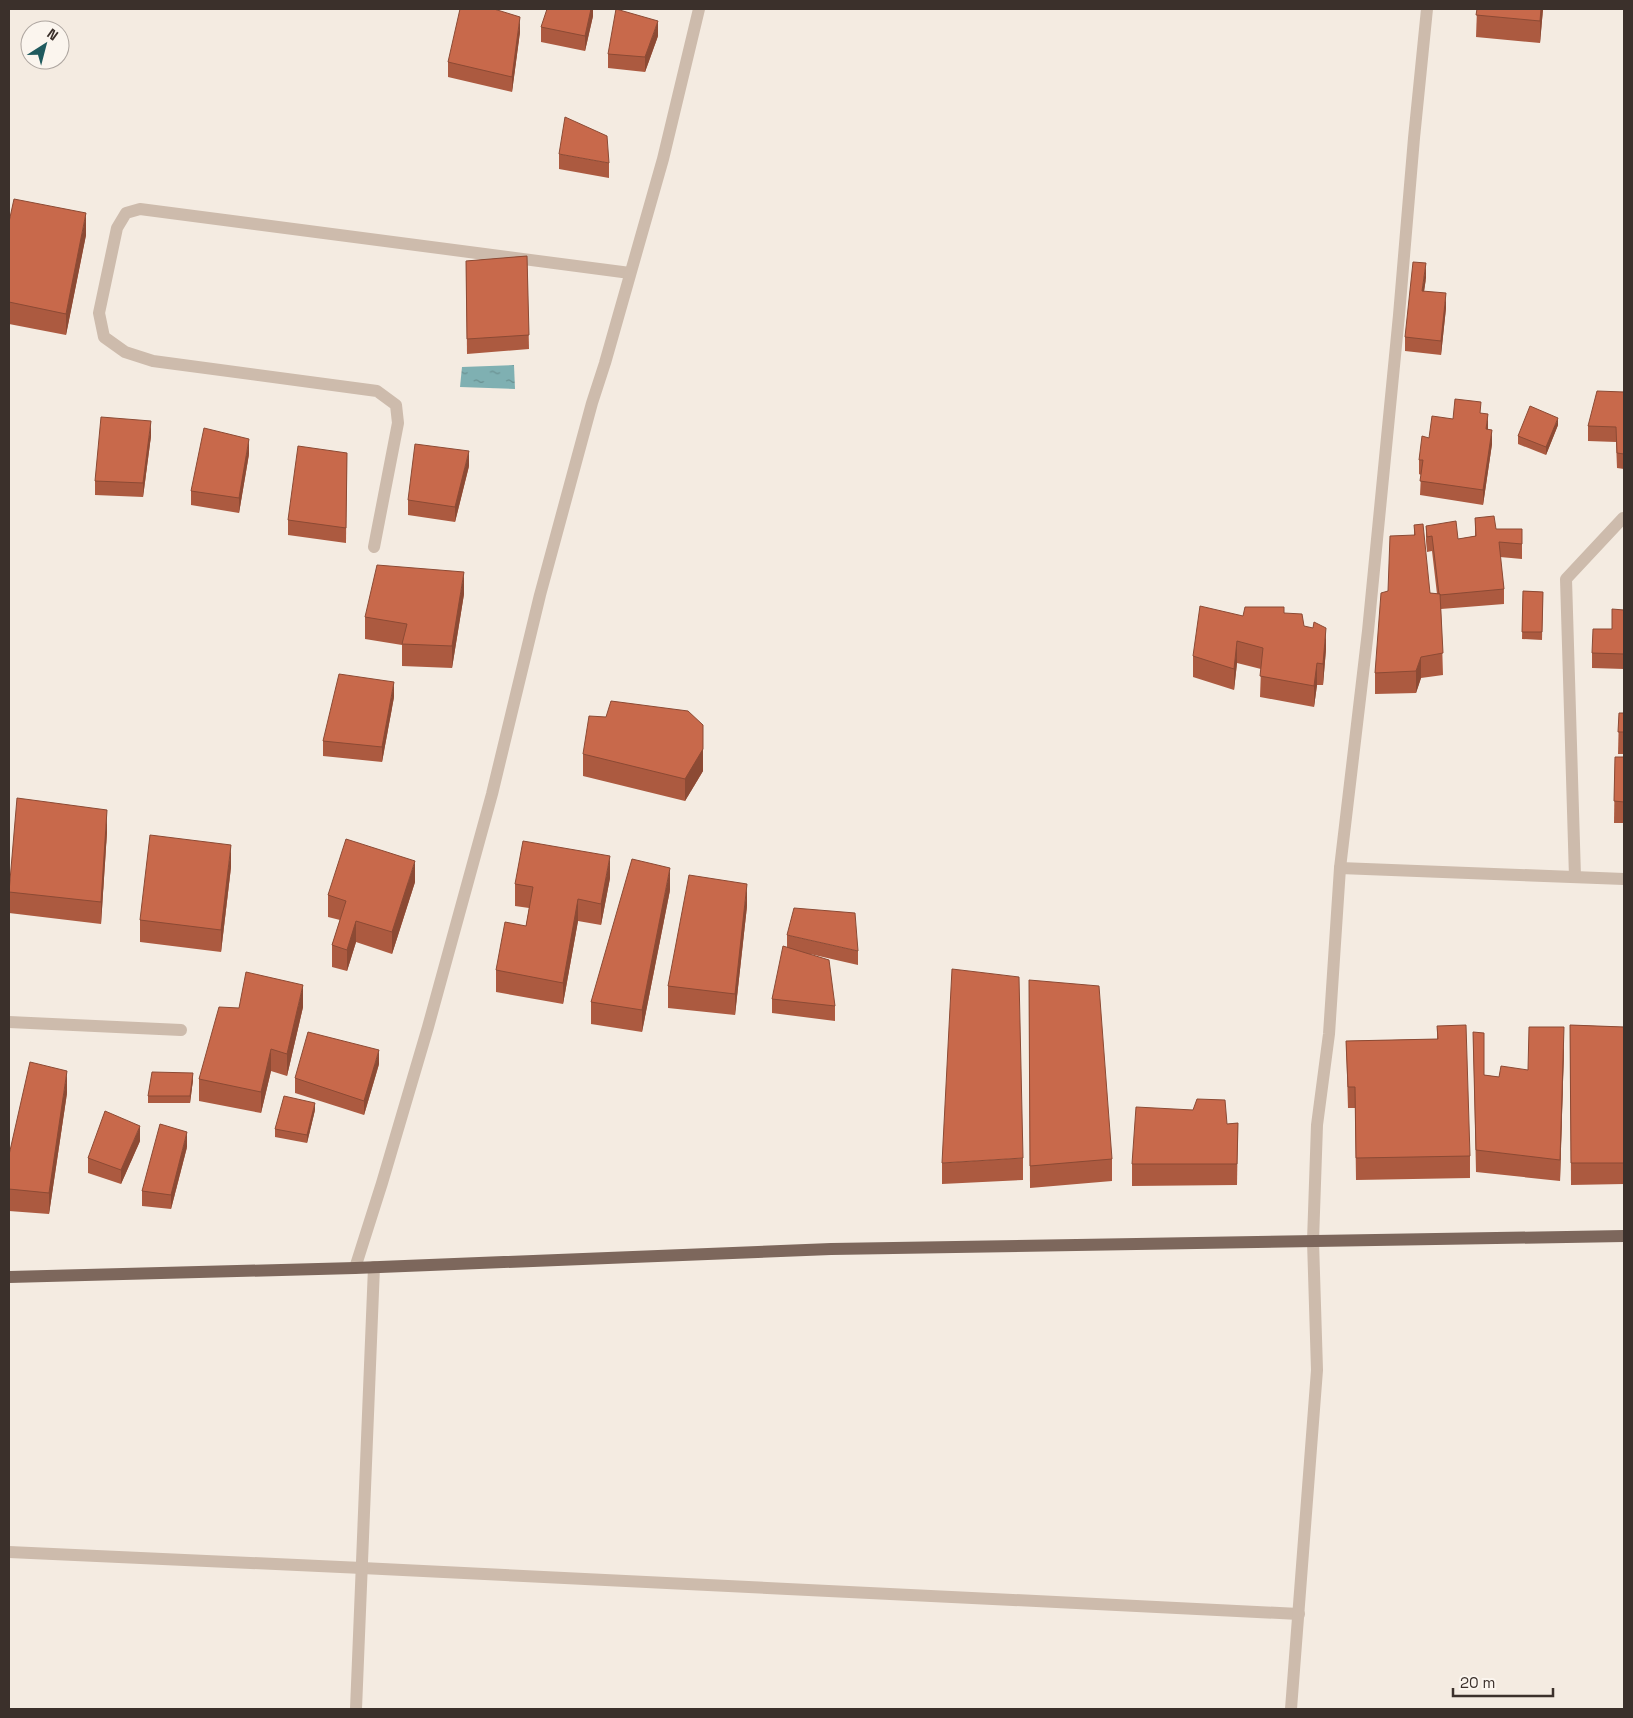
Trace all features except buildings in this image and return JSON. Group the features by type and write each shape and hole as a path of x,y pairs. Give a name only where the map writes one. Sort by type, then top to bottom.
{"main road":[{"path":"9,1277 355,1268 821,1250 1624,1236"}],"street":[{"path":"355,1268 430,1018 492,794 551,557 592,403 608,354 663,159 699,9"},
{"path":"1291,1709 1317,1370 1313,1241 1317,1125 1329,1034 1340,868 1368,631 1400,315 1414,138 1427,9"},
{"path":"374,547 398,423 396,405 377,391 153,361 125,352 104,337 99,313 117,228 126,213 140,209 630,273"},
{"path":"1575,877 1566,579 1622,518"},
{"path":"1340,868 1624,879"},
{"path":"9,1022 181,1030"},
{"path":"356,1709 374,1267"},
{"path":"9,1552 1298,1614"}],"water":[{"path":"514,365 515,389 460,387 462,367"}]}
